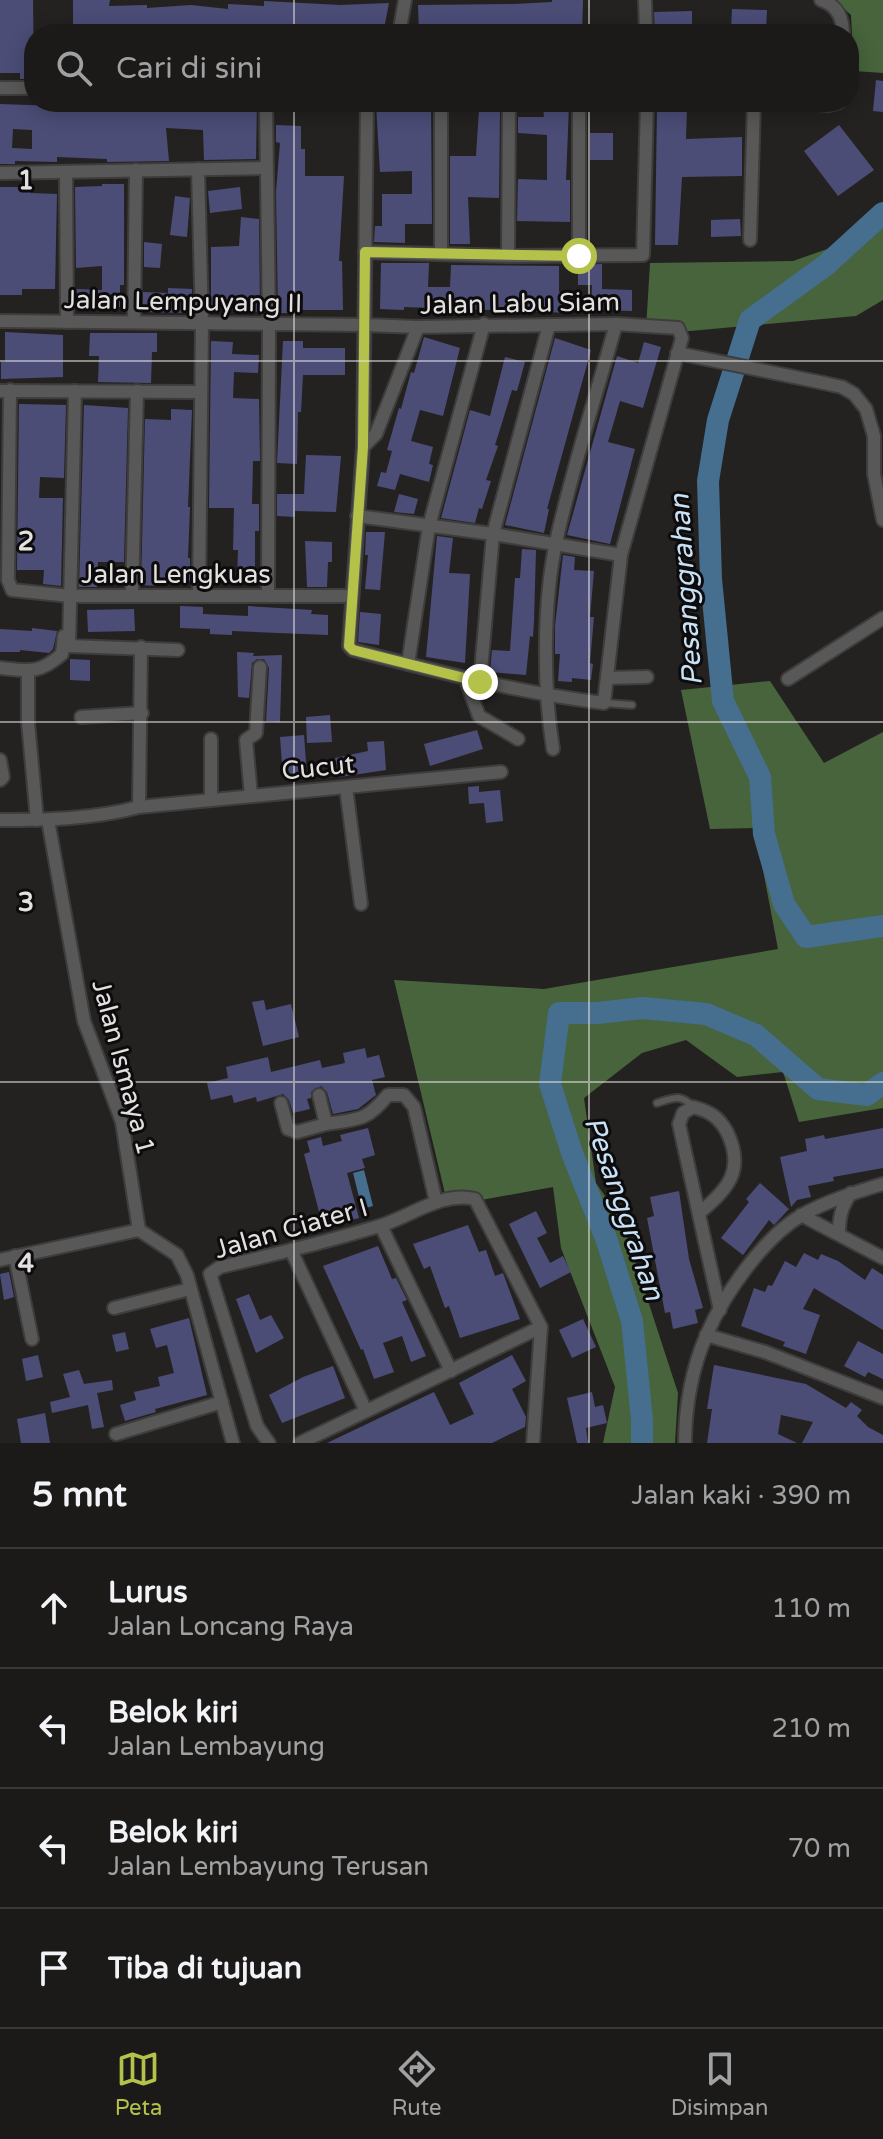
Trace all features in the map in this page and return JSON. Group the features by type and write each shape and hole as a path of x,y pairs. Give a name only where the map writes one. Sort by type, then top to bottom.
{"street":[{"path":"401,24 405,0"},
{"path":"645,0 646,24"},
{"path":"821,0 841,15 842,24"},
{"path":"0,88 24,88"},
{"path":"266,112 268,596"},
{"path":"367,112 363,447 350,596 349,646 353,650 546,696 604,703 621,555 677,353 842,387 861,400 874,436 874,474 883,520"},
{"path":"441,112 441,253"},
{"path":"508,256 509,112"},
{"path":"579,112 579,256"},
{"path":"365,252 508,256 643,255 647,112"},
{"path":"750,240 754,112"},
{"path":"0,173 265,168"},
{"path":"198,169 202,323 199,595"},
{"path":"134,322 136,170"},
{"path":"66,172 67,322"},
{"name":"Jalan Lempuyang II","path":"0,321 366,325"},
{"path":"408,664 429,526 484,324"},
{"path":"553,749 546,696 548,615 556,544 616,324"},
{"name":"Jalan Labu Siam","path":"366,325 674,326 682,334 677,353"},
{"path":"480,682 493,534 549,325"},
{"path":"363,447 376,434 418,327"},
{"path":"5,390 201,392"},
{"name":"Jalan Lengkuas","path":"5,390 8,580 14,590 70,596 350,596"},
{"path":"75,391 69,646 178,650"},
{"path":"132,595 137,391"},
{"path":"357,516 621,555"},
{"path":"788,679 883,618"},
{"path":"0,668 46,668 62,654 64,634 69,633"},
{"path":"139,807 141,647"},
{"path":"251,796 246,740 256,733 260,667"},
{"name":"Jalan Ismaya 1","path":"28,670 28,722 42,820 84,1021 122,1122 139,1230"},
{"path":"607,678 647,677"},
{"path":"465,678 479,716 518,739"},
{"path":"81,717 142,713"},
{"path":"211,739 211,800"},
{"path":"0,760 3,777 0,780"},
{"name":"Cucut","path":"0,820 100,816 139,807 501,772"},
{"path":"346,787 361,904"},
{"path":"319,1095 326,1124"},
{"path":"281,1103 288,1129 297,1132 362,1118 372,1114 388,1095 404,1095 414,1107 436,1202"},
{"path":"699,1213 732,1179 736,1164 735,1149 722,1123 709,1111 693,1107 683,1113 679,1124 720,1310"},
{"path":"685,1443 687,1401 706,1335 743,1273 777,1234 801,1215 851,1193 883,1184"},
{"path":"839,1234 843,1205 851,1193"},
{"name":"Jalan Ciater I","path":"269,1443 257,1426 210,1274 220,1267 381,1226 436,1202 463,1196 475,1199 541,1327"},
{"path":"801,1215 883,1258"},
{"path":"381,1226 451,1371"},
{"path":"0,1260 139,1230 177,1255 187,1275 233,1443"},
{"path":"291,1250 366,1411"},
{"path":"15,1256 32,1339"},
{"path":"114,1308 190,1289"},
{"path":"300,1443 541,1327 533,1443"},
{"path":"706,1335 765,1352 883,1398"},
{"path":"116,1434 222,1402"}],"lane":[{"path":"604,703 632,705"},
{"path":"657,1103 677,1097 685,1098 693,1107"}],"green space":[{"path":"835,0 883,0 883,73 859,71 859,24 851,24 851,15"},
{"path":"883,220 883,300 856,316 690,331 646,329 650,263 793,261 873,233"},
{"path":"770,681 824,763 883,732 883,1108 799,1122 783,1072 737,1077 686,1040 642,1053 584,1098 596,1183 622,1221 678,1393 675,1443 603,1443 615,1387 561,1248 553,1187 448,1206 394,980 544,989 778,949 755,828 710,829 681,690"}],"water":[{"path":"364,1170 373,1206 362,1209 353,1173"}],"building":[{"path":"0,0 33,0 33,24 24,24 24,79 20,79 20,73 0,73"},
{"path":"73,0 110,0 109,6 147,5 147,8 191,5 228,9 228,4 264,6 264,1 340,5 389,3 385,24 73,24"},
{"path":"583,0 582,24 419,24 418,5"},
{"path":"732,9 767,10 766,24 731,24"},
{"path":"692,11 692,24 655,24 654,12"},
{"path":"876,80 883,81 883,112 873,111"},
{"path":"0,104 24,105 24,112 257,112 256,159 204,160 203,130 166,128 169,161 107,162 107,159 57,157 57,162 15,161 15,164 0,164","holes":["13,129 32,130 32,149 12,148"]},
{"path":"376,112 431,112 432,224 405,224 405,243 374,242 375,226 382,226 382,194 412,194 412,171 380,172"},
{"path":"479,112 500,112 499,198 468,197 470,244 450,244 450,156 476,156"},
{"path":"544,112 569,112 566,180 570,180 570,222 517,221 518,179 547,180 547,135 518,133 518,117 544,117"},
{"path":"657,112 687,112 686,139 742,137 742,176 682,177 678,245 655,245"},
{"path":"276,125 301,126 305,176 344,176 339,261 342,261 343,310 278,313 276,192 280,143 276,142"},
{"path":"839,125 874,170 838,196 804,151"},
{"path":"590,133 613,133 613,160 590,160"},
{"path":"124,184 124,285 120,285 120,307 76,307 76,289 102,290 102,266 76,268 75,187"},
{"path":"0,187 31,187 31,193 57,194 55,289 22,289 22,295 0,295"},
{"path":"240,187 242,209 210,213 208,191"},
{"path":"175,196 190,198 187,237 170,235"},
{"path":"241,217 259,219 260,312 211,309 211,247 239,246"},
{"path":"740,219 741,236 711,237 711,220"},
{"path":"144,242 162,244 160,268 144,267"},
{"path":"381,263 429,263 428,287 450,287 451,265 559,266 559,292 572,292 572,313 404,307 404,310 380,309"},
{"path":"602,264 602,289 632,290 632,311 591,310 592,285 578,285 578,265"},
{"path":"168,288 192,289 191,313 143,312 143,292 168,293"},
{"path":"5,332 63,335 63,377 1,379 1,362 5,362"},
{"path":"90,333 157,333 157,352 152,352 151,383 98,382 99,356 89,356"},
{"path":"424,337 460,348 443,416 420,410 411,441 433,447 429,482 400,474 395,490 377,486 381,472 386,473 392,451 387,450"},
{"path":"555,338 591,350 547,509 544,533 505,525"},
{"path":"211,341 233,342 232,354 259,355 258,373 234,372 233,398 259,399 260,461 253,461 252,504 259,504 259,531 255,531 255,581 237,581 238,550 233,550 234,508 209,508"},
{"path":"283,341 303,341 303,348 345,348 345,375 303,375 301,412 298,412 297,464 277,463"},
{"path":"644,342 661,347 643,408 620,401 608,442 635,449 610,544 567,535 617,356 638,363"},
{"path":"505,357 525,362 517,391 512,390 495,445 498,446 486,480 491,481 482,509 479,508 475,523 441,518 470,410 490,416"},
{"path":"19,404 66,405 64,478 40,477 39,498 63,498 61,586 43,584 44,570 17,570"},
{"path":"84,405 128,408 124,562 98,562 97,587 79,587"},
{"path":"171,409 192,410 188,507 190,581 158,580 158,586 141,585 145,419 171,420"},
{"path":"306,455 341,456 336,512 295,511 295,517 277,516 277,494 304,494"},
{"path":"399,494 418,499 414,514 394,512"},
{"path":"366,532 385,532 380,590 365,589 368,555 365,555"},
{"path":"437,536 453,538 449,573 470,574 465,663 426,657"},
{"path":"305,541 332,542 327,587 307,587"},
{"path":"522,549 536,550 533,637 530,636 526,675 490,672 492,650 510,651 515,578 520,578"},
{"path":"563,555 575,557 574,570 594,571 590,617 594,617 591,680 572,678 572,682 558,681 560,654 555,654 555,626"},
{"path":"180,606 203,607 203,614 248,616 248,606 312,610 311,614 328,615 328,635 232,631 232,635 210,634 210,629 180,628"},
{"path":"134,609 135,631 88,632 87,610"},
{"path":"360,612 381,614 379,645 358,642"},
{"path":"32,628 57,631 49,653 20,650 0,652 0,629 32,631"},
{"path":"237,652 254,653 253,656 282,655 280,722 266,721 269,668 264,659 252,663 249,698 238,697"},
{"path":"70,659 90,660 90,681 70,680"},
{"path":"330,715 332,742 307,743 306,717"},
{"path":"477,730 483,749 430,766 424,744"},
{"path":"304,735 307,775 283,777 280,737"},
{"path":"384,741 386,770 340,777 335,758 368,751 367,742"},
{"path":"479,786 479,792 500,790 503,821 486,823 484,803 469,804 468,787"},
{"path":"264,1000 266,1010 291,1004 299,1037 263,1046 252,1002"},
{"path":"365,1048 367,1058 379,1055 385,1077 372,1080 376,1095 358,1109 333,1114 327,1092 321,1086 311,1092 311,1098 307,1099 310,1109 293,1113 289,1100 283,1094 257,1102 256,1097 234,1103 232,1095 211,1100 207,1083 228,1078 226,1067 268,1057 271,1072 320,1060 322,1068 345,1063 343,1053"},
{"path":"368,1128 375,1155 362,1159 365,1168 347,1173 359,1218 323,1227 304,1154 310,1152 307,1141 321,1137 323,1146 342,1141 340,1135"},
{"path":"883,1128 883,1168 833,1177 834,1181 808,1186 811,1197 797,1200 791,1207 780,1157 807,1151 805,1139 824,1135 825,1139"},
{"path":"760,1183 789,1209 774,1225 769,1220 743,1255 721,1238"},
{"path":"679,1191 689,1259 703,1308 695,1310 698,1323 673,1329 670,1312 665,1313 647,1218 654,1216 650,1197"},
{"path":"536,1211 547,1233 537,1238 550,1263 563,1256 571,1272 540,1288 509,1224"},
{"path":"468,1225 479,1252 486,1250 495,1276 503,1273 520,1319 460,1338 430,1266 424,1269 413,1244"},
{"path":"378,1246 392,1279 396,1278 407,1300 402,1302 426,1356 411,1362 402,1336 383,1343 394,1372 374,1379 323,1266"},
{"path":"804,1253 818,1260 821,1254 838,1261 865,1280 872,1268 883,1275 883,1330 814,1288 803,1309 820,1315 806,1354 783,1346 785,1342 741,1326 754,1288 765,1292 768,1285 772,1286 785,1261 796,1267"},
{"path":"9,1272 14,1297 4,1300 0,1274"},
{"path":"249,1294 260,1320 271,1315 284,1338 256,1353 236,1299"},
{"path":"189,1318 207,1395 125,1421 120,1405 136,1400 134,1392 160,1386 158,1377 174,1373 167,1345 156,1348 150,1329"},
{"path":"583,1319 596,1347 572,1358 559,1330"},
{"path":"125,1332 129,1349 116,1352 112,1335"},
{"path":"858,1341 883,1354 883,1379 868,1372 865,1377 844,1366"},
{"path":"38,1355 43,1377 26,1381 22,1359"},
{"path":"512,1355 526,1381 512,1389 526,1417 525,1427 492,1443 327,1443 434,1392 450,1425 474,1414 459,1383"},
{"path":"714,1365 806,1384 846,1408 851,1402 862,1410 857,1416 883,1435 883,1443 802,1443 813,1422 781,1415 778,1434 797,1443 707,1443 712,1409 707,1409"},
{"path":"333,1366 345,1398 282,1423 269,1395"},
{"path":"79,1370 84,1384 112,1380 113,1390 97,1393 104,1427 92,1429 88,1405 52,1413 50,1402 70,1397 63,1374"},
{"path":"592,1392 595,1407 603,1405 607,1423 586,1428 588,1443 577,1443 567,1398"},
{"path":"45,1413 50,1443 21,1443 17,1419"}],"waterway":[{"name":"Pesanggrahan","path":"883,213 826,265 750,320 718,420 708,481 711,579 723,701 760,777 764,834 784,904 806,937 883,926"},
{"name":"Pesanggrahan","path":"642,1443 632,1321 607,1241 572,1153 550,1084 559,1013 642,1008 706,1014 756,1035 818,1089 867,1095 883,1083"}],"route":[{"path":"480,682 353,650 349,646 350,596 363,447 365,252 579,256"}]}
